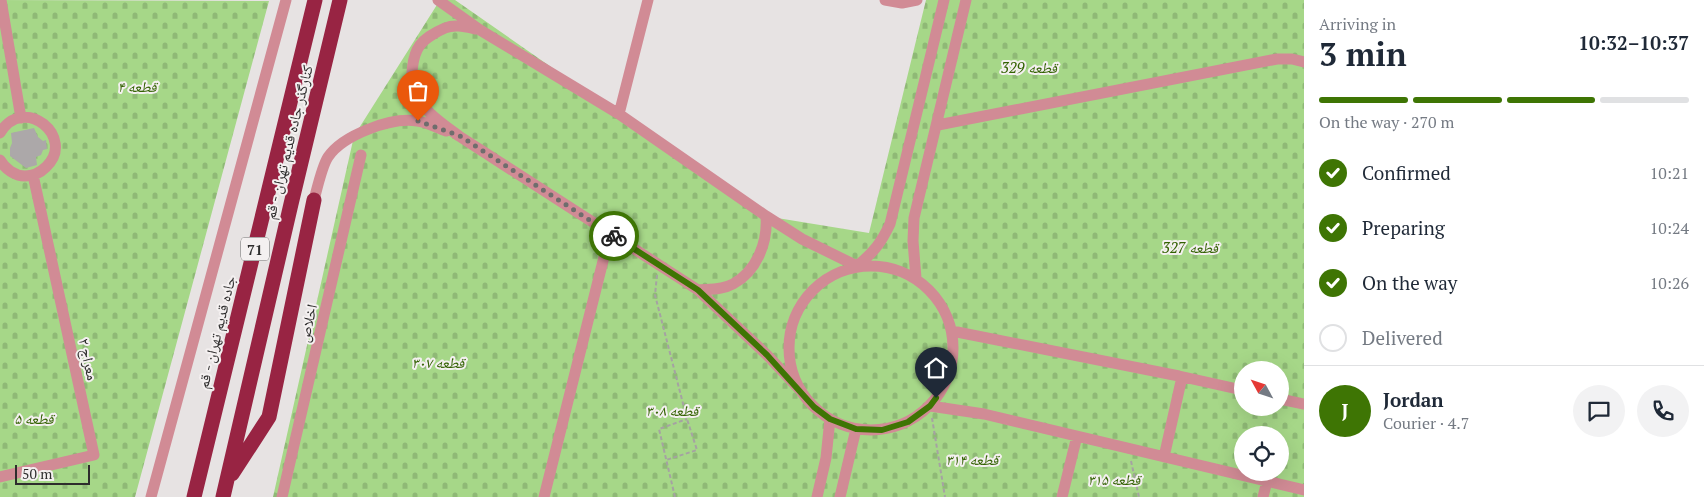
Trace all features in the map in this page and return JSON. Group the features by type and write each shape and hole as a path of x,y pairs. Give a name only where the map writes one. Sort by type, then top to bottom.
{"highway":[{"name":"جاده قدیم تهران - قم","path":"194,497 315,0"},
{"name":"کنارگذر جاده قدیم تهران - قم","path":"225,490 288,213 340,0"},
{"path":"225,490 269,416 314,200"}],"street":[{"path":"0,0 21,118"},
{"path":"151,497 286,0"},
{"path":"438,0 480,30 619,114 802,239 857,266"},
{"path":"619,114 648,0"},
{"path":"885,0 902,3 917,0"},
{"path":"857,266 872,254 880,244 890,224 944,0"},
{"path":"916,278 913,241 914,218 938,124 966,0"},
{"path":"480,30 460,26 446,27 420,45 414,59 412,73 414,90 430,113 460,136 698,290 767,355 814,407 830,419 856,429 882,430 908,422 930,406 942,390 950,371 954,351 952,331 945,310 933,292 916,278 896,268 877,265 857,266 832,275 810,292 796,314 789,341 791,368 802,392"},
{"path":"938,124 1277,59 1292,59 1304,62"},
{"path":"0,133 6,125 21,118 31,118 40,121 48,127 54,140 54,155 50,164 42,171 33,175 24,176 16,174 8,170 0,160"},
{"path":"314,200 328,158 340,144 369,128 405,120 418,121 460,136"},
{"name":"اخلاص","path":"282,497 361,155"},
{"name":"معراج ۲","path":"0,477 94,456 33,175"},
{"path":"698,290 723,288 734,284 748,271 759,257 763,245 767,228 766,216"},
{"path":"544,497 610,234"},
{"path":"952,331 1182,376 1234,388"},
{"path":"1164,457 1182,376"},
{"path":"1289,400 1304,404"},
{"path":"930,406 984,414 1234,473"},
{"path":"817,497 826,458 830,419"},
{"path":"840,497 856,429"},
{"path":"1062,497 1077,436"},
{"path":"1263,497 1267,481 1301,492"}],"path":[{"path":"658,264 655,295 687,419 697,450 666,460"},
{"path":"930,406 945,497"},
{"path":"675,497 659,429 687,419"},
{"path":"1129,448 1139,497"}],"green space":[{"path":"0,0 269,1 135,497 0,497"},
{"path":"440,0 455,0 765,216 869,233 926,0 1304,0 1304,497 273,497 354,136"}],"building":[{"path":"34,128 38,137 43,141 46,140 47,149 43,150 41,155 36,157 37,165 26,168 10,156 11,133"}],"way so far":[{"path":"418,121 460,136 614,236"}],"route":[{"path":"614,236 698,290 767,355 814,407 830,419 856,429 882,430 908,422 930,406 936,398"}],"park label":[{"name":"قطعه 329","path":"1029,67"},
{"name":"قطعه ۴","path":"137,86"},
{"name":"قطعه 327","path":"1190,247"},
{"name":"قطعه ۳۰۷","path":"438,362"},
{"name":"قطعه ۳۰۸","path":"672,410"},
{"name":"قطعه ۵","path":"34,418"},
{"name":"قطعه ۳۱۴","path":"972,459"},
{"name":"قطعه ۳۱۵","path":"1114,479"}]}
